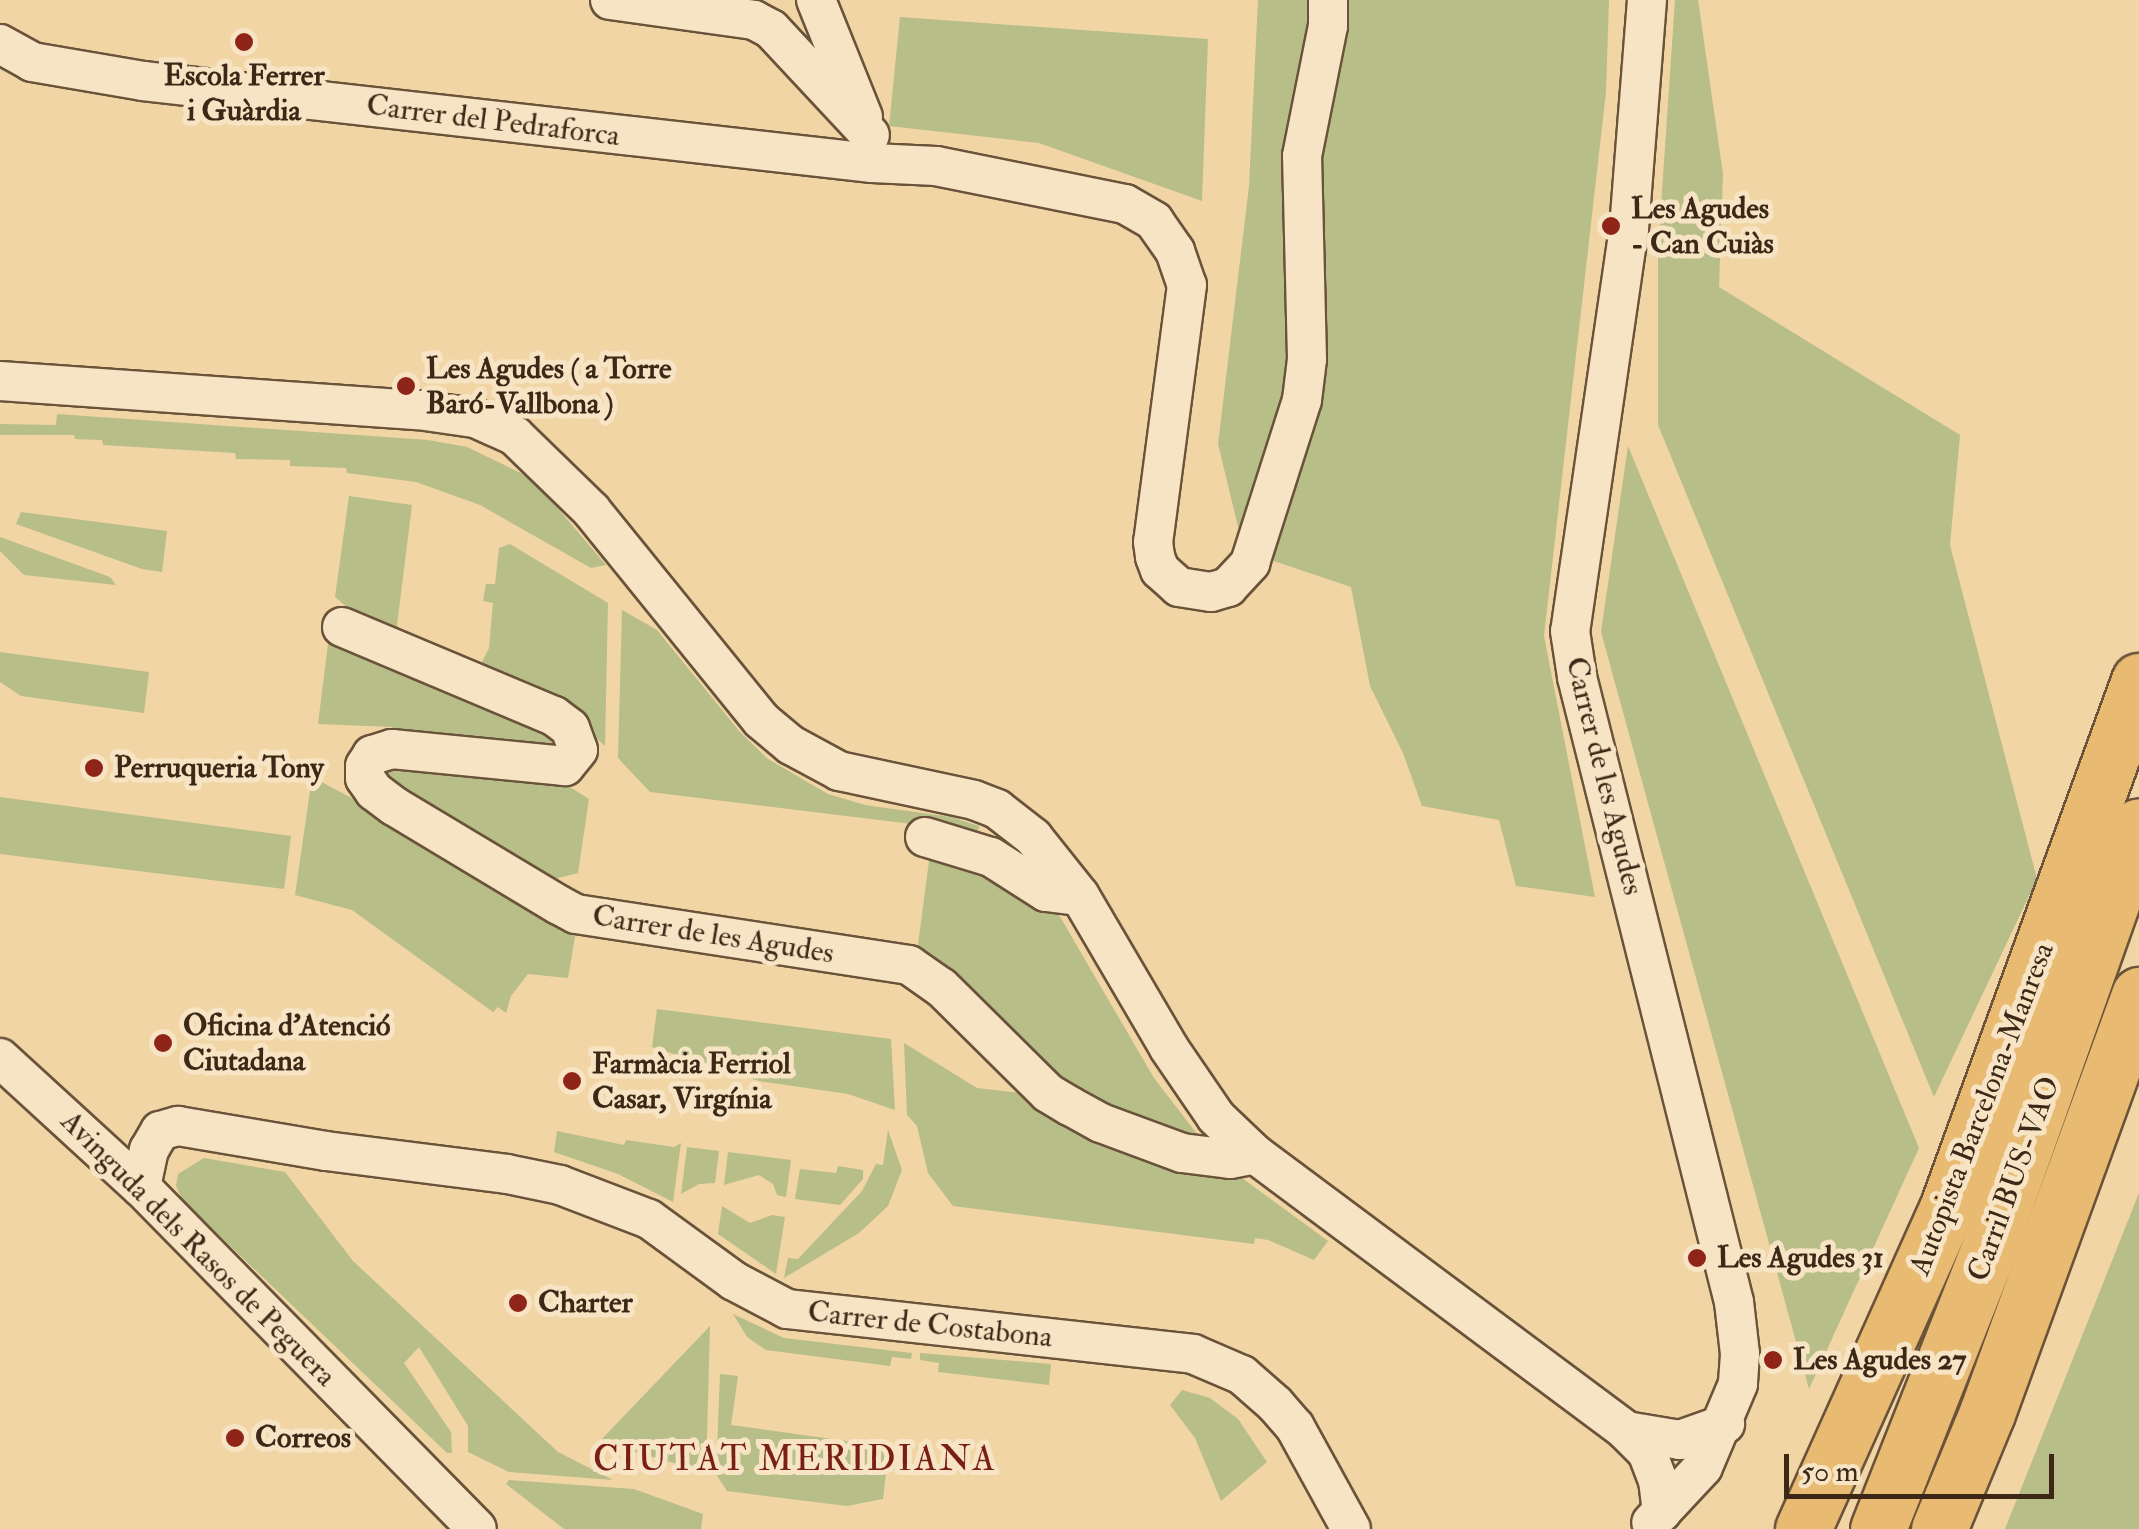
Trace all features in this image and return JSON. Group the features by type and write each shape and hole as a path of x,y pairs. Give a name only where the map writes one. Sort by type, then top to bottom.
{"highway":[{"name":"Autopista Barcelona-Manresa","path":"1803,1529 1947,1209 2139,681"},
{"name":"Carril BUS-VAO","path":"1878,1529 1992,1243 2139,826"},
{"path":"1940,1529 1987,1413 2139,995"}],"street":[{"path":"610,0 754,20 771,29 871,149"},
{"path":"816,0 871,149"},
{"name":"Carrer del Pedraforca","path":"0,44 32,62 144,81 871,149 1125,204 1154,221 1188,284 1153,542 1160,570 1168,579 1195,592 1228,587 1241,577 1270,509 1302,400 1307,328 1302,156 1328,26 1328,0"},
{"name":"Carrer de les Agudes","path":"1647,0 1629,228 1570,632 1576,677 1734,1302 1738,1384 1725,1424 1704,1467 1654,1520"},
{"name":"Carrer de les Agudes","path":"0,381 418,410 475,418 514,436 590,510 761,720 790,744 838,771 955,794 997,809 1033,836 1080,896 1194,1088 1255,1154 1626,1431 1646,1452 1658,1480 1654,1520"},
{"name":"Carrer de les Agudes","path":"342,627 554,716 570,728 578,750 565,766 392,749 372,754 365,766 365,778 394,806 559,905 576,914 909,965 941,987 1048,1094 1086,1115 1182,1153 1230,1159 1255,1154"},
{"path":"925,837 970,847 1046,892 1080,896"},
{"name":"Avinguda dels Rasos de Peguera","path":"0,1058 141,1187 477,1529"},
{"name":"Carrer de Costabona","path":"141,1187 149,1150 160,1131 178,1126 326,1151 507,1174 560,1185 649,1219 734,1281 787,1309 1193,1354 1242,1375 1276,1404 1294,1428 1351,1529"},
{"name":"Carrer de les Agudes","path":"1626,1431 1680,1440 1725,1424"}],"green space":[{"path":"1258,0 1609,0 1606,92 1544,636 1595,897 1516,886 1499,820 1422,806 1403,753 1370,686 1351,587 1244,551 1218,444 1249,186"},
{"path":"1675,0 1698,0 1723,174 1719,287 1960,435 1950,545 2037,879 1934,1097 1658,425 1658,250"},
{"path":"900,17 1208,39 1202,201 1039,143 889,126"},
{"path":"57,414 428,440 467,447 533,479 606,565 591,568 480,505 416,482 347,473 346,468 290,466 290,460 236,459 235,453 103,445 102,440 75,439 74,435 0,435 0,424 56,425"},
{"path":"1628,446 1919,1148 1809,1389 1601,632"},
{"path":"349,496 412,505 397,625 403,638 366,623 335,597"},
{"path":"21,512 167,531 162,572 142,569 16,524"},
{"path":"0,537 110,577 116,585 24,575 0,551"},
{"path":"510,544 608,603 605,746 576,720 477,672 489,648 493,603 483,601 486,584 495,584 499,548"},
{"path":"622,610 657,630 740,732 768,759 828,794 865,805 951,817 979,826 978,832 650,792 618,758"},
{"path":"329,636 541,722 558,742 555,749 402,736 392,727 318,724"},
{"path":"0,652 149,672 144,713 21,696 0,682"},
{"path":"382,758 565,784 589,799 578,873 550,880 385,781 380,772"},
{"path":"312,777 446,848 557,921 557,927 576,931 568,978 528,974 511,996 506,1013 498,1007 493,1012 352,910 295,895"},
{"path":"0,797 291,836 284,889 0,854"},
{"path":"931,846 1021,888 1059,915 1154,1078 1204,1143 1056,1084 917,952"},
{"path":"657,1009 891,1039 895,1110 848,1094 759,1081 652,1047"},
{"path":"904,1043 977,1088 1037,1095 1174,1162 1242,1178 1328,1241 1314,1260 1255,1238 1254,1244 953,1206 928,1173 917,1126 907,1115"},
{"path":"888,1130 902,1170 888,1206 859,1233 784,1278 788,1258 798,1259 862,1191 876,1164 883,1165"},
{"path":"557,1131 624,1145 626,1140 674,1147 681,1143 673,1202 618,1174 554,1152"},
{"path":"687,1147 719,1151 715,1183 699,1184 681,1194"},
{"path":"728,1152 791,1160 786,1197 777,1195 773,1184 759,1175 724,1185"},
{"path":"204,1158 285,1172 353,1261 558,1452 613,1480 509,1472 468,1452 468,1426 419,1347 404,1363 451,1432 452,1453 447,1453 183,1201 176,1186 178,1174"},
{"path":"838,1166 863,1170 863,1179 840,1205 795,1199 800,1169 836,1173"},
{"path":"2139,1193 2139,1529 2005,1529"},
{"path":"722,1206 750,1223 772,1215 785,1217 776,1274 718,1234"},
{"path":"733,1314 784,1338 912,1353 911,1359 892,1357 890,1366 766,1350 747,1337"},
{"path":"710,1326 706,1472 599,1442"},
{"path":"920,1353 1051,1364 1049,1385 938,1372 939,1363 920,1360"},
{"path":"720,1374 738,1376 731,1425 889,1447 883,1499 847,1506 727,1491 716,1474"},
{"path":"1182,1390 1210,1398 1238,1419 1267,1462 1221,1501 1195,1438 1170,1405"},
{"path":"509,1480 634,1489 703,1514 701,1529 564,1529 506,1484"}],"place":[{"name":"Escola Ferrer i Guàrdia","path":"244,42"},
{"name":"Les Agudes - Can Cuiàs","path":"1611,226"},
{"name":"Les Agudes ( a Torre Baró-Vallbona )","path":"406,386"},
{"name":"Perruqueria Tony","path":"94,768"},
{"name":"Oficina d'Atenció Ciutadana","path":"163,1043"},
{"name":"Farmàcia Ferriol Casar, Virgínia","path":"572,1081"},
{"name":"Les Agudes 31","path":"1697,1258"},
{"name":"Charter","path":"518,1303"},
{"name":"Les Agudes 27","path":"1773,1360"},
{"name":"Correos","path":"235,1438"}],"district":[{"name":"CIUTAT MERIDIANA","path":"795,1459"}]}
